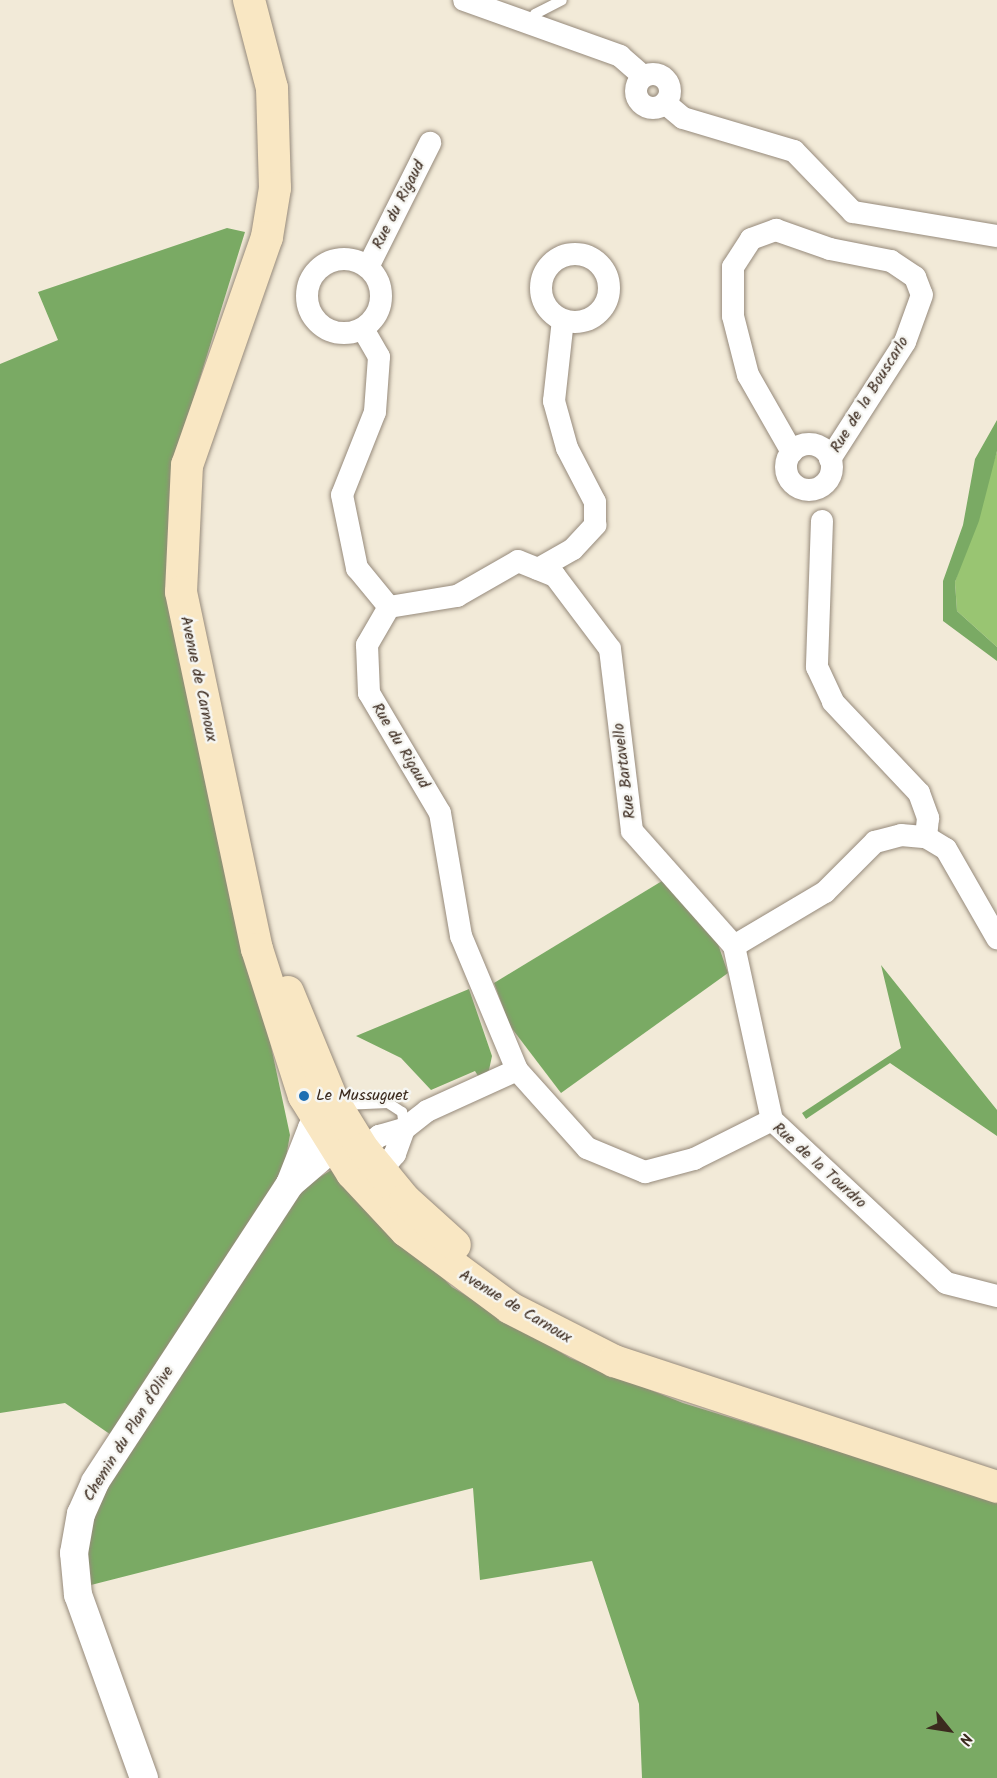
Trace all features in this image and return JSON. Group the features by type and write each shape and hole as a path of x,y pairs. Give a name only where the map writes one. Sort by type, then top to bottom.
{"main road":[{"name":"Avenue de Carnoux","path":"249,1 272,88 277,141 267,237 245,293 187,465 180,545 187,640 239,855 256,949 284,1042 406,1231 452,1269 570,1341 670,1381 997,1487"},
{"name":"Avenue de Carnoux","path":"347,1141 446,1238 508,1286 583,1331 673,1368 997,1469"}],"street":[{"path":"464,0 620,56 643,76 636,86 639,102 649,108 665,103 683,118 794,151 853,212 997,236"},
{"name":"Rue du Rigaud","path":"368,267 430,143"},
{"name":"Rue de la Bouscarlo","path":"792,452 748,375 733,316 733,267 751,239 776,230 830,249 891,261 915,277 922,295 905,342 830,468 822,521 817,667 833,702 923,801 926,837"},
{"path":"340,261 368,267 382,294 379,310 363,329 352,333 325,325 311,314 303,288 309,276 340,261"},
{"path":"363,329 379,357 375,412 342,495 357,568 390,607 457,596 518,561 547,573 587,537 596,519 595,502 567,448 554,401 562,320"},
{"path":"796,486 819,488 830,468 812,444 792,452 787,473 796,486 822,521"},
{"name":"Rue Bartavello","path":"547,573 610,649 632,831 734,946"},
{"name":"Rue du Rigaud","path":"390,607 367,645 369,693 440,813 461,936 517,1071"},
{"path":"772,1120 734,946 825,892 875,842 926,837 946,849 997,938"},
{"path":"347,1141 395,1154 404,1129 428,1111 517,1071"},
{"name":"Rue de la Tourdro","path":"517,1071 587,1148 645,1172 694,1159 772,1120 945,1283 997,1296"},
{"name":"Chemin du Plan d'Olive","path":"144,1778 78,1595 74,1553 81,1514 95,1482 290,1184 303,1140 347,1141"}],"lane":[{"path":"521,21 562,0"},
{"path":"347,1141 350,1108 376,1102 396,1106 404,1129"}],"green space":[{"path":"227,228 245,232 171,472 169,569 290,1135 283,1174 114,1437 65,1403 0,1413 0,364 58,340 38,292"},
{"path":"997,420 997,451 979,521 955,582 957,611 997,647 997,661 943,621 943,581 963,525 975,459"},
{"path":"997,451 997,647 957,611 955,582"},
{"path":"662,881 718,944 728,973 561,1093 510,1026 494,983"},
{"path":"881,965 997,1110 997,1136 890,1063 806,1119 802,1113 901,1048"},
{"path":"469,989 492,1056 489,1070 480,1079 475,1071 431,1090 401,1058 356,1036"},
{"path":"333,1169 452,1287 570,1358 683,1403 997,1500 997,1778 642,1778 639,1704 592,1561 480,1580 473,1488 87,1586 89,1531 97,1496 300,1189"}],"place":[{"name":"Le Mussuguet","path":"304,1096"}]}
